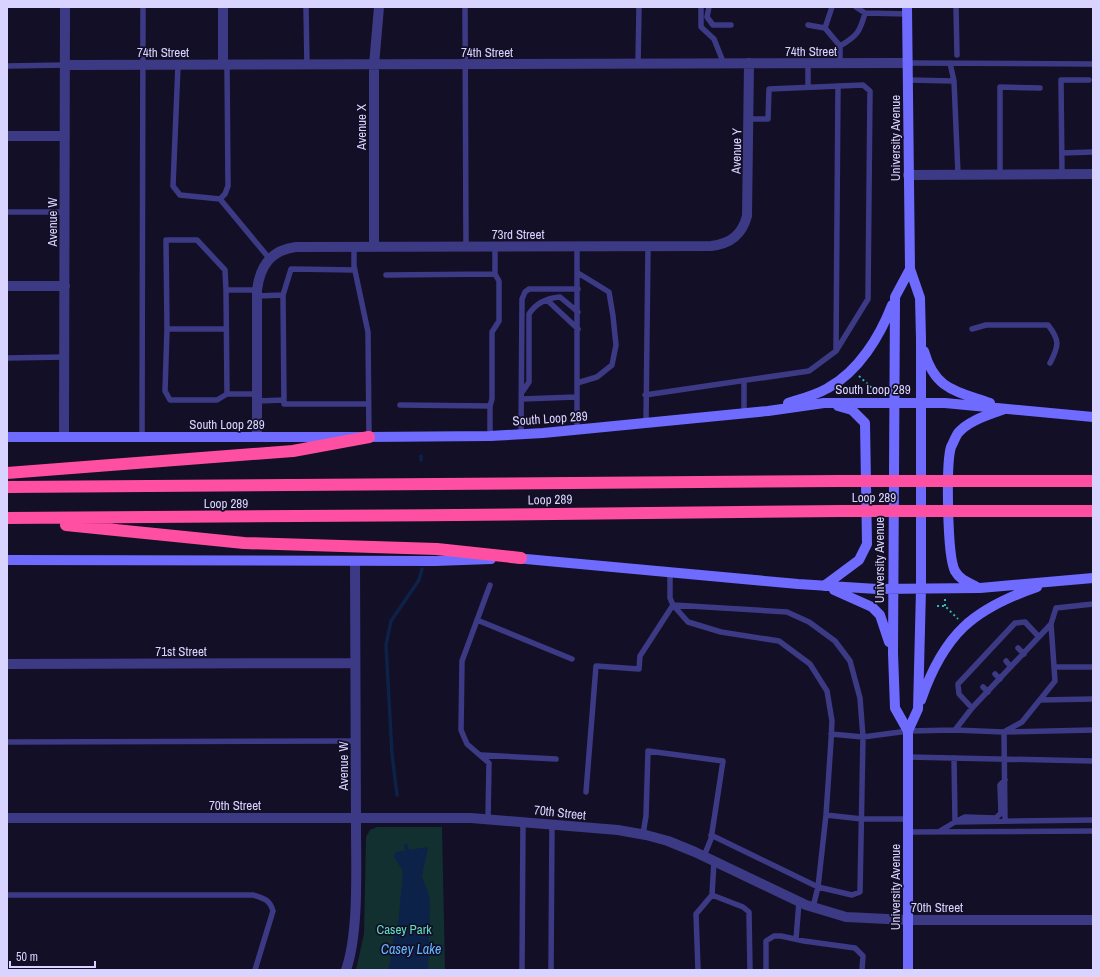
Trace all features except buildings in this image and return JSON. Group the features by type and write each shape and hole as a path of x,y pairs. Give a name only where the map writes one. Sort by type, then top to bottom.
{"highway":[{"path":"7,474 293,450 369,437"},
{"name":"Loop 289","path":"7,487 842,481 1093,481"},
{"name":"Loop 289","path":"8,518 334,517 536,513 842,511 1093,511"},
{"path":"8,518 244,543 437,549 521,558"}],"main road":[{"name":"University Avenue","path":"908,10 908,175 910,269 920,298 922,402 918,709 908,731 908,970"},
{"name":"University Avenue","path":"908,731 894,708 892,589 894,297 910,269"},
{"path":"768,410 828,388 845,376 859,362 885,323 894,297"},
{"path":"921,339 927,360 936,376 944,385 952,390 1005,408"},
{"name":"South Loop 289","path":"7,437 490,436 577,430 824,403 922,402 1005,408 1093,417"},
{"path":"824,403 852,410 865,423 867,544 859,560 824,586"},
{"path":"980,588 961,579 955,570 952,561 949,541 949,463 951,447 958,434 968,424 1005,408"},
{"path":"7,560 355,561 521,558 824,586 892,589 980,588 1093,578"},
{"path":"918,709 927,682 938,660 969,620 988,607 1012,595 1053,581"},
{"path":"824,586 872,607 880,615 893,653"}],"street":[{"name":"Avenue W","path":"64,437 65,7"},
{"path":"223,7 225,65"},
{"name":"Avenue X","path":"374,247 374,65 379,7"},
{"name":"Avenue Y","path":"738,236 748,216 749,63"},
{"name":"74th Street","path":"66,66 908,63"},
{"path":"7,136 65,136"},
{"path":"908,175 1093,174"},
{"name":"73rd Street","path":"269,258 280,250 296,247 720,245 727,243 738,236"},
{"path":"257,437 257,293 261,270 269,258"},
{"path":"7,286 65,286"},
{"name":"Avenue W","path":"346,970 350,958 353,935 356,817 355,561"},
{"name":"71st Street","path":"7,664 355,664"},
{"name":"70th Street","path":"7,818 356,817 488,818 523,821 643,834 668,841 704,856 813,908 846,917 908,920 1093,920"}],"lane":[{"path":"142,437 143,7"},
{"path":"306,7 307,65"},
{"path":"465,7 466,247"},
{"path":"638,64 639,7"},
{"path":"701,7 701,27 714,39 724,64"},
{"path":"709,7 707,17 712,25 731,26"},
{"path":"825,28 832,7"},
{"path":"856,7 865,13 908,10"},
{"path":"956,7 957,55"},
{"path":"840,46 854,38 858,33 865,13"},
{"path":"808,25 825,28 840,46 840,64"},
{"path":"908,63 1093,64"},
{"path":"950,63 954,81 958,174"},
{"path":"808,64 808,86"},
{"path":"178,65 173,186 180,195 220,199 269,258"},
{"path":"220,199 225,194 228,186 225,65"},
{"path":"7,66 66,66"},
{"path":"908,80 954,81"},
{"path":"1062,174 1061,80 1089,80"},
{"path":"645,395 809,372 836,351 868,299 870,92 863,85 808,86 769,89 768,119 749,119"},
{"path":"836,351 838,86"},
{"path":"1000,174 1000,87 1040,88"},
{"path":"1062,152 1093,152"},
{"path":"7,212 65,212"},
{"path":"227,394 225,270 197,240 166,240 167,329 165,391 170,400 217,400 227,394 284,400"},
{"path":"577,246 577,430"},
{"path":"646,423 645,395 648,246"},
{"path":"354,247 355,270 368,332 369,437"},
{"path":"490,436 490,406 492,399 492,332 499,321 498,281 495,274 494,247"},
{"path":"355,270 291,270 283,295 284,404 368,404"},
{"path":"577,383 597,377 612,365 616,345 609,292 578,273"},
{"path":"386,275 495,274"},
{"path":"521,434 522,299 525,292 529,289 578,289"},
{"path":"226,290 283,295"},
{"path":"522,392 529,382 529,314 538,304 560,297 578,312"},
{"path":"547,300 578,329"},
{"path":"972,329 986,325 1048,325 1057,336 1057,350 1050,363"},
{"path":"167,329 226,329"},
{"path":"7,358 65,358"},
{"path":"744,381 744,412"},
{"path":"522,399 576,397"},
{"path":"400,405 490,406"},
{"path":"670,572 670,598 672,605 688,622 721,632 779,641 810,664 827,691 832,720 826,815 818,887 813,908"},
{"path":"488,818 489,763 467,744 461,730 462,661 490,585"},
{"path":"1004,732 1022,722 1055,682 1056,667 1051,624 1056,608 1093,604"},
{"path":"672,605 787,612 809,622 835,640 850,661 860,698 863,737 860,892 852,895 818,887 711,835"},
{"path":"586,792 596,666 640,669 640,656 672,605"},
{"path":"477,620 572,660"},
{"path":"972,708 959,694 958,684 968,672 1015,623 1024,622 1039,637"},
{"path":"955,730 972,708 1051,624"},
{"path":"1004,634 1010,640"},
{"path":"992,647 997,652"},
{"path":"1018,648 1024,654"},
{"path":"981,659 986,664"},
{"path":"1006,661 1011,667"},
{"path":"1056,667 1093,668"},
{"path":"968,672 974,678"},
{"path":"995,674 1000,679"},
{"path":"983,687 988,692"},
{"path":"1040,700 1093,699"},
{"path":"831,734 863,737 908,731 955,730 1004,732 1093,730"},
{"path":"1004,732 1004,821"},
{"path":"7,742 356,741"},
{"path":"643,834 646,816 648,751 724,761 711,835 704,856"},
{"path":"480,755 556,759"},
{"path":"908,757 1093,761"},
{"path":"954,758 955,822"},
{"path":"939,832 965,817 996,818 1001,813 1000,785 1005,780"},
{"path":"826,815 862,819 908,819"},
{"path":"955,822 1093,820"},
{"path":"522,970 523,821"},
{"path":"551,970 552,824"},
{"path":"908,832 1093,831"},
{"path":"698,970 696,914 712,895 714,861"},
{"path":"7,895 254,895 264,898 270,903 273,911 254,970"},
{"path":"712,895 743,907 749,912 750,970"},
{"path":"796,939 799,902"},
{"path":"766,970 766,941 774,936 855,948 863,956 862,970"}],"path":[{"path":"856,373 873,389 882,389"},
{"path":"945,599 945,606 960,621"},
{"path":"937,606 945,606"}],"green space":[{"name":"Casey Park","path":"377,827 442,827 445,970 356,970 364,934 366,837 370,830"}],"water":[{"name":"Casey Lake","path":"428,847 422,876 429,895 430,905 428,970 388,970 394,935 398,925 403,871 394,857 396,852"}],"waterway":[{"path":"397,795 392,754 386,645 391,621 419,580 422,569"},
{"path":"406,846 407,850"}]}
